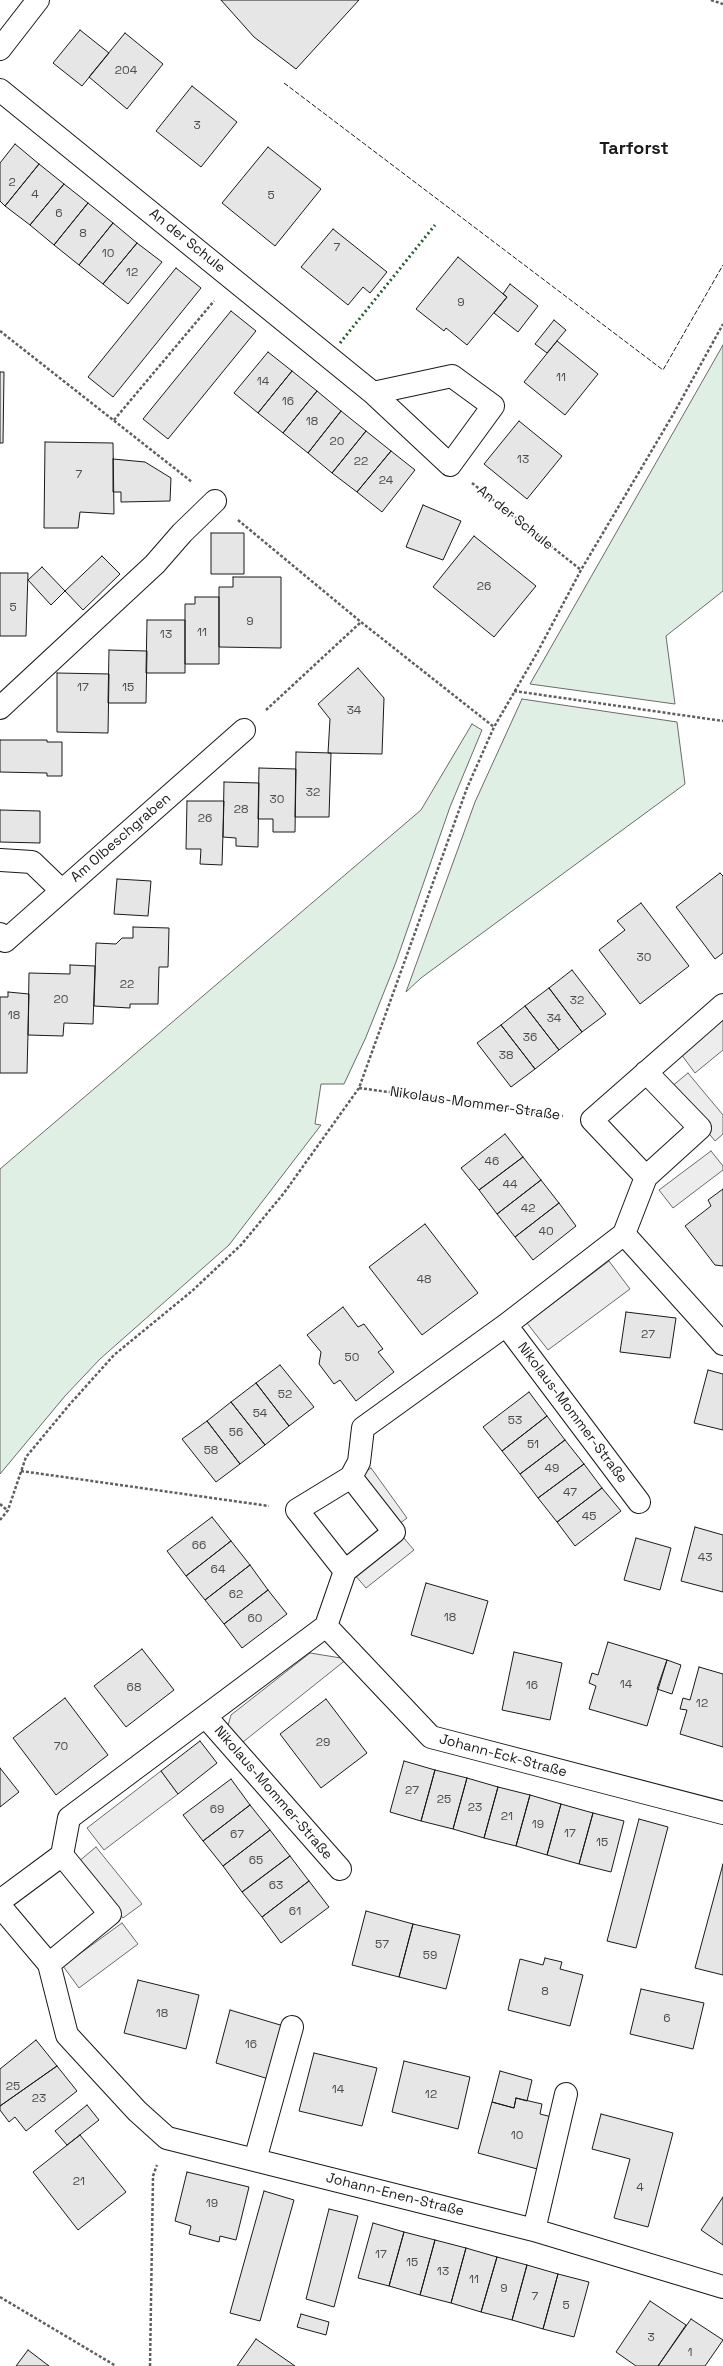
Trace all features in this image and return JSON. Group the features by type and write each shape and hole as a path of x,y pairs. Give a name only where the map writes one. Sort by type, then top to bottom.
{"street":[{"path":"0,49 38,0"},
{"name":"An der Schule","path":"0,90 373,393 450,466"},
{"path":"373,393 452,376 493,406 450,466"},
{"path":"0,708 155,564 182,533 215,501"},
{"name":"Am Olbeschgraben","path":"0,934 6,941 61,890 244,730"},
{"path":"0,860 32,862 61,890"},
{"path":"646,1177 592,1120 723,1005"},
{"path":"345,1571 297,1510 351,1476 359,1462 363,1428 506,1325 624,1234 646,1177 700,1128 646,1072"},
{"path":"624,1234 723,1344"},
{"name":"Nikolaus-Mommer-Straße","path":"506,1325 639,1502"},
{"path":"326,1626 345,1571 394,1532 351,1476"},
{"name":"Nikolaus-Mommer-Straße","path":"62,1854 69,1818 326,1626"},
{"name":"Johann-Eck-Straße","path":"326,1626 430,1737 723,1814"},
{"name":"Nikolaus-Mommer-Straße","path":"206,1717 340,1869"},
{"path":"0,1901 62,1854 110,1914 49,1964 0,1906"},
{"name":"Johann-Enen-Straße","path":"49,1964 67,2035 137,2111 166,2138 534,2230 723,2287"},
{"path":"255,2160 292,2027"},
{"path":"534,2230 566,2094"}],"path":[{"path":"711,0 723,4"},
{"path":"114,420 233,278"},
{"path":"0,1520 8,1510 26,1457 114,1355 192,1291 241,1245 284,1193 359,1088 467,788 494,727 537,653 581,570 674,413 723,324"},
{"path":"0,330 215,501 361,622 494,727"},
{"name":"An der Schule","path":"450,466 581,570"},
{"path":"244,730 361,622"},
{"path":"514,691 723,720"},
{"name":"Nikolaus-Mommer-Straße","path":"359,1088 592,1120"},
{"path":"21,1471 297,1510"},
{"path":"0,1504 8,1510"},
{"path":"150,2366 153,2176 166,2138"},
{"path":"0,2298 116,2366"}],"green space":[{"path":"723,345 723,591 666,636 675,704 530,684"},
{"path":"522,699 677,722 685,784 421,978 406,992 475,802"},
{"path":"472,724 482,730 450,807 396,962 366,1037 344,1084 321,1084 315,1124 321,1125 229,1245 100,1359 65,1396 0,1474 0,1169 421,810"}],"shaded area":[{"path":"723,1014 723,1050 695,1073 678,1050"},
{"path":"688,1073 723,1115 723,1134 715,1141 671,1087"},
{"path":"711,1151 723,1166 723,1170 673,1208 659,1190"},
{"path":"609,1261 630,1289 548,1350 527,1323"},
{"path":"371,1468 407,1518 395,1527 358,1477"},
{"path":"402,1536 414,1550 366,1588 354,1574"},
{"path":"310,1653 347,1659 238,1746 226,1732 231,1715"},
{"path":"161,1771 178,1794 104,1850 87,1828"},
{"path":"96,1847 142,1904 123,1918 78,1862"},
{"path":"122,1923 138,1944 79,1988 63,1966"}],"building":[{"path":"221,0 359,0 296,69 254,37"},
{"path":"80,30 109,53 82,86 53,63"},
{"path":"125,33 163,64 127,109 89,77"},
{"path":"192,86 237,122 201,167 156,131"},
{"path":"15,144 39,164 5,206 0,201 0,163"},
{"path":"268,147 321,189 275,246 222,203"},
{"path":"39,164 64,184 30,225 5,206"},
{"path":"64,184 88,203 54,245 30,225"},
{"path":"88,203 113,223 79,265 54,245"},
{"path":"113,223 137,243 103,284 79,265"},
{"path":"333,229 387,272 370,293 363,287 348,305 301,267"},
{"path":"137,243 162,262 128,304 103,284"},
{"path":"458,257 507,297 467,345 446,328 444,331 416,309"},
{"path":"176,268 201,288 113,397 88,377"},
{"path":"510,284 538,306 518,332 494,313 507,297 503,294"},
{"path":"231,311 256,331 168,439 143,419"},
{"path":"554,320 566,330 547,353 535,344"},
{"path":"557,341 598,374 565,415 524,382"},
{"path":"268,352 292,371 258,413 234,393"},
{"path":"292,371 317,391 283,433 258,413"},
{"path":"0,372 4,372 3,443 0,443"},
{"path":"317,391 341,411 308,453 283,433"},
{"path":"341,411 366,431 332,473 308,453"},
{"path":"519,421 562,456 527,499 484,464"},
{"path":"366,431 391,451 357,492 332,473"},
{"path":"45,442 113,443 114,514 80,512 78,528 44,528"},
{"path":"391,451 415,470 382,512 357,492"},
{"path":"113,459 145,462 171,478 170,501 121,502 121,492 113,492"},
{"path":"423,505 461,521 443,560 406,547"},
{"path":"211,533 244,533 244,574 211,574"},
{"path":"474,536 536,586 494,637 433,587"},
{"path":"102,556 120,574 83,610 65,591"},
{"path":"42,567 65,591 51,605 28,580"},
{"path":"0,573 28,573 26,636 0,636"},
{"path":"233,577 281,577 281,648 219,647 219,587 233,587"},
{"path":"195,597 219,597 219,664 185,664 185,604 195,604"},
{"path":"147,620 185,620 185,673 146,673"},
{"path":"109,650 147,651 146,703 108,703"},
{"path":"358,668 384,698 382,754 328,753 330,719 318,704"},
{"path":"57,673 109,674 108,733 57,732"},
{"path":"0,740 47,740 47,742 62,742 62,776 47,776 47,773 0,772"},
{"path":"296,752 331,753 329,817 295,817"},
{"path":"259,768 296,769 295,832 273,832 273,819 258,819"},
{"path":"224,782 259,783 258,847 236,846 236,838 223,837"},
{"path":"187,801 224,801 222,865 200,864 201,849 186,849"},
{"path":"0,810 40,811 40,843 0,842"},
{"path":"720,873 723,876 723,953 715,959 676,907"},
{"path":"117,879 151,881 148,916 114,914"},
{"path":"641,903 689,966 640,1004 599,950 625,930 617,921"},
{"path":"133,927 169,928 168,967 159,967 158,1004 130,1004 130,1008 94,1006 96,943 116,944 122,938 133,938"},
{"path":"70,965 95,966 93,1024 64,1023 63,1036 28,1035 29,973 70,974"},
{"path":"572,970 606,1014 582,1032 549,988"},
{"path":"549,988 582,1032 559,1050 525,1006"},
{"path":"8,992 29,994 27,1073 0,1073 0,997 8,997"},
{"path":"525,1006 559,1050 535,1069 501,1025"},
{"path":"501,1025 535,1069 511,1087 477,1043"},
{"path":"505,1134 523,1157 479,1190 461,1168"},
{"path":"523,1157 541,1180 497,1214 479,1190"},
{"path":"541,1180 559,1203 515,1237 497,1214"},
{"path":"723,1189 723,1266 715,1265 685,1226 711,1206 708,1200"},
{"path":"559,1203 576,1226 533,1260 515,1237"},
{"path":"425,1224 478,1293 422,1335 369,1267"},
{"path":"343,1307 358,1327 364,1324 383,1349 378,1352 394,1372 356,1401 340,1380 334,1384 319,1364 321,1352 307,1335"},
{"path":"626,1312 676,1318 670,1358 620,1352"},
{"path":"280,1365 314,1407 289,1426 256,1383"},
{"path":"708,1370 723,1374 723,1430 694,1423"},
{"path":"256,1383 289,1426 265,1445 231,1402"},
{"path":"529,1392 547,1416 502,1451 483,1427"},
{"path":"231,1402 265,1445 240,1464 207,1421"},
{"path":"547,1416 565,1440 520,1474 502,1451"},
{"path":"207,1421 240,1464 216,1482 182,1439"},
{"path":"565,1440 584,1464 538,1498 520,1474"},
{"path":"584,1464 602,1488 557,1522 538,1498"},
{"path":"602,1488 621,1511 575,1546 557,1522"},
{"path":"212,1517 231,1541 186,1576 167,1551"},
{"path":"695,1527 723,1535 723,1592 681,1581"},
{"path":"636,1538 671,1548 660,1590 624,1580"},
{"path":"231,1541 250,1565 205,1600 186,1576"},
{"path":"250,1565 268,1590 224,1624 205,1600"},
{"path":"426,1583 488,1601 473,1654 411,1635"},
{"path":"268,1590 287,1614 242,1648 224,1624"},
{"path":"608,1642 667,1660 647,1726 589,1709 596,1686 589,1683 592,1673 598,1675"},
{"path":"142,1649 174,1690 126,1727 94,1686"},
{"path":"514,1652 562,1663 550,1720 502,1710"},
{"path":"667,1660 681,1665 672,1694 657,1689"},
{"path":"699,1667 723,1674 723,1747 680,1734 687,1710 680,1709 683,1698 690,1700"},
{"path":"65,1698 108,1755 56,1795 13,1738"},
{"path":"326,1699 367,1753 321,1788 280,1734"},
{"path":"200,1741 217,1763 178,1794 161,1771"},
{"path":"404,1761 435,1770 421,1821 390,1812"},
{"path":"0,1768 19,1792 0,1807"},
{"path":"435,1770 467,1778 453,1829 421,1821"},
{"path":"467,1778 498,1787 484,1838 453,1829"},
{"path":"231,1779 250,1805 203,1841 183,1815"},
{"path":"498,1787 530,1795 516,1846 484,1838"},
{"path":"530,1795 561,1804 547,1855 516,1846"},
{"path":"561,1804 593,1813 579,1864 547,1855"},
{"path":"250,1805 270,1830 223,1866 203,1841"},
{"path":"593,1813 624,1821 611,1872 579,1864"},
{"path":"639,1819 668,1827 636,1948 607,1941"},
{"path":"270,1830 290,1856 242,1892 223,1866"},
{"path":"290,1856 309,1881 262,1917 242,1892"},
{"path":"723,1864 723,1975 695,1968"},
{"path":"309,1881 329,1907 281,1943 262,1917"},
{"path":"366,1911 413,1924 399,1977 352,1965"},
{"path":"413,1924 460,1935 446,1989 399,1977"},
{"path":"545,1958 562,1962 560,1969 583,1975 570,2026 508,2010 520,1959 543,1965"},
{"path":"138,1980 199,1995 186,2049 124,2033"},
{"path":"641,1989 704,2003 693,2049 630,2034"},
{"path":"230,2010 287,2027 272,2080 216,2063"},
{"path":"36,2040 57,2066 0,2106 0,2069"},
{"path":"314,2053 377,2068 362,2126 299,2111"},
{"path":"404,2061 470,2077 458,2129 392,2112"},
{"path":"57,2066 77,2091 26,2131 15,2117 9,2122 0,2110 0,2106"},
{"path":"500,2071 532,2080 527,2101 516,2098 514,2108 492,2102"},
{"path":"516,2098 542,2104 540,2114 556,2118 541,2170 478,2153 492,2102 514,2108"},
{"path":"87,2105 99,2120 67,2145 55,2131"},
{"path":"601,2114 673,2133 648,2227 614,2218 630,2159 592,2149"},
{"path":"80,2135 126,2192 78,2230 33,2172"},
{"path":"187,2172 249,2187 236,2240 220,2236 219,2242 189,2234 191,2226 175,2221"},
{"path":"264,2191 294,2200 260,2321 230,2313"},
{"path":"723,2197 723,2245 701,2230"},
{"path":"329,2209 358,2216 334,2307 306,2299"},
{"path":"373,2223 404,2232 389,2286 358,2278"},
{"path":"404,2232 435,2240 420,2295 389,2286"},
{"path":"435,2240 466,2248 451,2303 420,2295"},
{"path":"466,2248 497,2257 481,2312 451,2303"},
{"path":"497,2257 527,2265 512,2320 481,2312"},
{"path":"527,2265 558,2274 543,2329 512,2320"},
{"path":"558,2274 589,2282 574,2337 543,2329"},
{"path":"650,2301 686,2325 658,2366 636,2366 616,2352"},
{"path":"301,2314 329,2322 326,2335 297,2327"},
{"path":"691,2319 723,2340 705,2366 658,2366"},
{"path":"256,2339 295,2366 237,2366"},
{"path":"28,2350 49,2366 16,2366"}],"hedge":[{"path":"340,343 435,225"}],"fence":[{"path":"284,83 663,370 723,265"}],"district":[{"name":"Tarforst","path":"634,149"}]}
